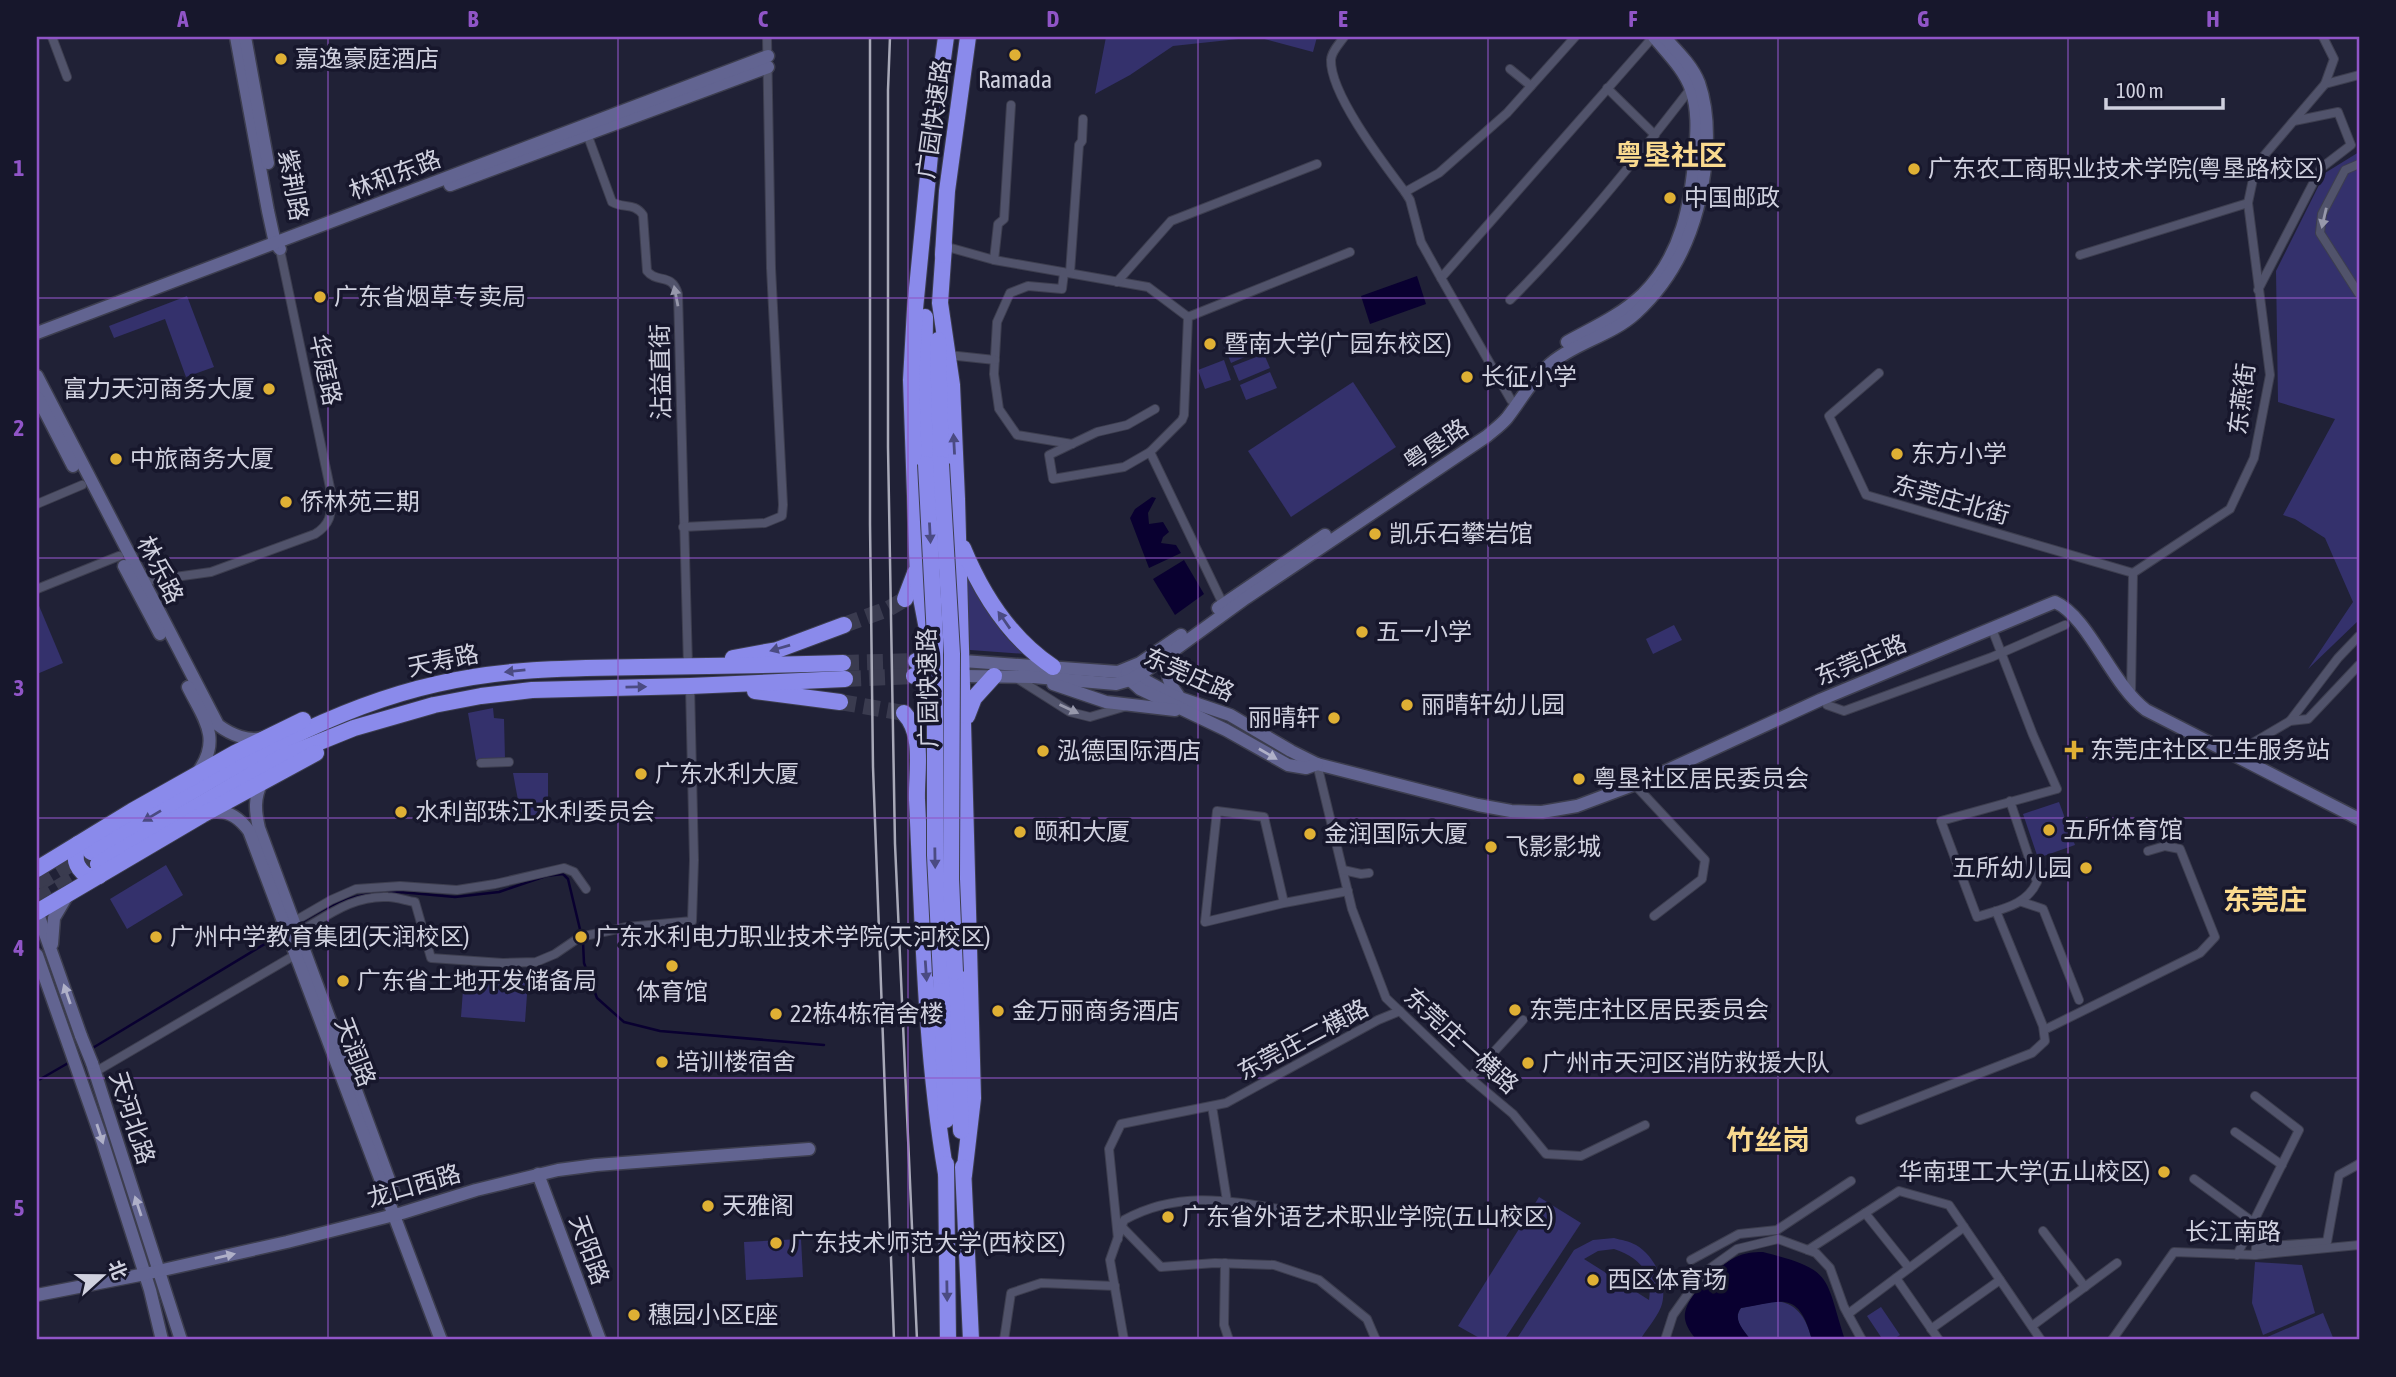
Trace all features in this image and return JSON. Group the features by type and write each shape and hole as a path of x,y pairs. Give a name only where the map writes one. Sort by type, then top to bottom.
{"highway":[{"path":"946,37 931,145 911,369 918,582 939,669 955,703 963,732"},
{"name":"广园快速路","path":"934,464 923,349 939,152 956,37"},
{"name":"广园快速路","path":"968,37 947,191 934,464 935,845 964,1175 971,1340"},
{"path":"960,94 979,37"},
{"path":"929,261 931,145"},
{"path":"940,303 952,385 963,669 973,1098 964,1175"},
{"path":"958,537 985,591 1014,634 1053,667"},
{"path":"917,564 928,576 936,579 951,575 960,566"},
{"path":"905,598 912,585 917,564"},
{"path":"939,669 954,644 961,623"},
{"path":"688,666 777,650 844,625"},
{"name":"天寿路","path":"688,666 844,671 690,686 531,690 481,696 408,712 318,741 272,762 92,859 274,746 376,701 438,683 535,669 688,666"},
{"path":"583,668 583,688"},
{"path":"915,669 963,669"},
{"path":"963,732 972,701 994,676"},
{"path":"690,686 840,702"},
{"path":"37,911 69,893 92,859 195,776 278,731 324,713 376,701"},
{"path":"904,713 912,722 916,737 919,841 933,1072 946,1174"},
{"path":"37,869 92,859 202,815 378,722"},
{"path":"917,781 930,761 944,756 956,763 964,781"},
{"path":"919,841 928,828 943,821 957,826 965,841"},
{"name":"广园快速路","path":"947,1340 948,974"}],"street":[{"path":"52,37 67,77"},
{"name":"紫荆路","path":"236,37 279,245"},
{"name":"紫荆路","path":"245,37 279,245"},
{"path":"684,527 765,523 782,516 771,268 767,37"},
{"path":"1344,37 1331,57 1333,81 1374,151 1410,200 1421,242 1511,400"},
{"path":"1405,192 1439,173 1507,113 1575,37"},
{"path":"1441,278 1653,37"},
{"name":"粤垦路","path":"1131,675 1223,604 1479,433 1495,419 1546,357 1618,315 1644,293 1669,260 1689,211 1697,121 1691,88 1679,68 1653,37"},
{"name":"粤垦路","path":"963,669 994,676 1104,684 1131,675 1175,650 1246,598 1487,436 1506,420 1549,365 1564,353 1626,321 1664,283 1690,236 1704,183 1707,148 1704,102 1699,83 1693,71 1664,37"},
{"path":"2323,37 2334,60 2325,84"},
{"name":"林和东路","path":"37,333 768,62"},
{"path":"1510,69 1531,86"},
{"path":"2325,84 2359,75"},
{"name":"东燕街","path":"2133,573 2231,509 2254,458 2270,375 2248,203 2256,165 2325,84"},
{"path":"1607,88 1655,135"},
{"path":"1510,300 1546,265 1691,88"},
{"path":"994,260 998,224 1004,219 1011,105"},
{"path":"2258,290 2322,168 2351,145 2338,112 2294,121"},
{"path":"1072,444 1017,435 999,409 995,360 997,322 1010,293 1028,286 1062,289 1067,273 1083,119"},
{"name":"沾益直街","path":"585,130 612,202 615,205 632,205 643,215 647,271 651,276 676,285 688,666"},
{"path":"1117,282 1171,221 1317,164"},
{"path":"2359,164 2345,170 2322,214 2320,233 2359,294"},
{"path":"2080,255 2248,203"},
{"name":"林和东路","path":"37,342 279,245"},
{"name":"华庭路","path":"138,583 211,572 316,534 325,528 330,518 331,497 279,245"},
{"path":"944,246 994,260 1148,287 1188,317"},
{"path":"1188,317 1350,252"},
{"path":"1155,409 1127,425 1097,432 1048,455 1054,479 1124,467 1150,452 1182,421 1188,317"},
{"path":"948,355 995,360"},
{"name":"东莞庄北街","path":"1879,373 1829,416 1866,495 2133,573"},
{"name":"林乐路","path":"37,376 210,733 212,744 209,756 195,776"},
{"name":"林乐路","path":"37,394 120,556 218,725 233,735 259,739 278,731"},
{"path":"1150,452 1223,604"},
{"path":"37,504 82,485"},
{"path":"37,589 120,556"},
{"path":"2131,698 2133,573"},
{"name":"东莞庄路","path":"1131,675 1180,698 1230,715 1317,764 1511,811 1542,812 1596,800 1635,785 1813,703 2055,602 2062,605 2077,621 2131,698 2155,716 2359,819"},
{"path":"1827,705 1844,711 2002,653 2064,625"},
{"path":"1992,629 2057,789 2010,801 1941,821 1977,917 2022,902 2032,894 2037,882 2010,801"},
{"path":"2234,754 2290,721 2338,658 2359,636"},
{"path":"1175,650 1166,674 1180,698"},
{"path":"2290,721 2308,719 2359,665"},
{"path":"963,669 1053,667 1131,675"},
{"name":"东莞庄路","path":"1131,675 1140,689 1226,730 1287,765 1306,768 1317,764"},
{"path":"1016,677 1070,712 1090,716 1128,706"},
{"path":"1033,677 1085,696 1128,706 1186,712"},
{"path":"292,929 358,900 388,897 415,902 431,958 454,961 536,962 555,954 580,937 627,927 692,921 695,860 690,686"},
{"path":"481,764 509,762"},
{"name":"东莞庄一横路","path":"1317,764 1352,909 1386,998 1470,1078 1513,1114 1546,1154 1581,1156 1645,1125"},
{"name":"天润路","path":"262,781 255,801 255,813 292,929 398,1214 441,1340"},
{"path":"1635,785 1705,860 1702,878 1654,916"},
{"name":"天润路","path":"202,815 215,811 225,812 244,823 255,844 292,929 295,955 449,1340"},
{"path":"1284,903 1264,817 1217,811 1205,922 1348,891"},
{"path":"2044,1030 2200,953 2215,937 2180,849 2165,846 2148,851"},
{"path":"292,929 331,900 356,890 400,886 457,890 564,868 574,872 586,889"},
{"path":"1343,870 1369,873"},
{"path":"52,951 54,918 69,893"},
{"path":"2022,902 2043,909 2079,1000"},
{"name":"天河北路","path":"37,911 93,1068 152,1273 162,1340"},
{"path":"1860,1120 2032,1053 2045,1041 2044,1030 1996,911"},
{"path":"93,1068 295,955"},
{"name":"天河北路","path":"38,958 152,1273 181,1340"},
{"name":"东莞庄二横路","path":"1118,1239 1109,1149 1121,1124 1226,1103 1378,1020 1400,1011"},
{"path":"1470,1078 1522,1020"},
{"path":"2237,1255 2299,1130 2255,1096"},
{"path":"1212,1106 1227,1201"},
{"path":"2235,1132 2282,1165"},
{"name":"龙口西路","path":"37,1295 152,1273 398,1214 538,1174 596,1165 809,1149"},
{"path":"2255,1255 2256,1247 2327,1242 2339,1175 2359,1164"},
{"name":"天阳路","path":"538,1174 600,1340"},
{"path":"2194,1179 2253,1222"},
{"path":"1691,1260 1739,1234 1777,1230 1851,1181"},
{"path":"1808,1250 1899,1191 1949,1205 2041,1340"},
{"path":"1124,1340 1110,1260 1125,1220 1146,1208 1174,1201 1227,1201 1303,1213"},
{"path":"1865,1213 1909,1268"},
{"path":"1122,1227 1161,1267 1225,1263 1274,1265 1319,1280 1367,1319 1376,1340"},
{"path":"1848,1314 1964,1227"},
{"path":"2043,1231 2085,1287"},
{"path":"1665,1340 1673,1315 1702,1274 1737,1249 1778,1239 1816,1253 1830,1268 1848,1314 1862,1340"},
{"name":"长江南路","path":"2112,1340 2174,1252 2255,1255 2359,1245"},
{"path":"1225,1263 1224,1325 1229,1340"},
{"path":"2032,1326 2117,1263"},
{"path":"1896,1278 1939,1340"},
{"path":"1931,1329 2000,1280"},
{"path":"1004,1340 1011,1293 1041,1283 1115,1286"}],"shaded area":[{"path":"1106,37 1257,37 1173,46 1130,75 1095,94"},
{"path":"1257,37 1317,37 1313,52"},
{"path":"2359,152 2359,620 2308,669 2353,602 2325,538 2295,519 2283,515 2335,419 2278,402 2276,271 2325,173"},
{"path":"1417,276 1426,304 1370,324 1361,296"},
{"path":"187,296 214,367 186,377 165,319 114,338 109,326"},
{"path":"1257,333 1263,349 1231,363 1224,346"},
{"path":"1264,354 1270,368 1239,381 1233,366"},
{"path":"1224,360 1231,380 1205,389 1198,370"},
{"path":"1270,372 1277,388 1246,400 1240,385"},
{"path":"1353,382 1396,447 1291,517 1248,451"},
{"path":"1152,497 1156,498 1148,513 1149,524 1163,522 1169,532 1161,543 1176,545 1181,553 1149,568 1130,518 1135,509"},
{"path":"1184,560 1204,594 1175,615 1153,579"},
{"path":"966,574 1004,635 1026,654 970,650"},
{"path":"37,601 63,663 37,674"},
{"path":"1674,625 1682,640 1653,654 1646,639"},
{"path":"493,708 494,718 504,719 505,759 476,760 468,713"},
{"path":"513,773 548,773 548,819 522,822"},
{"name":"五所体育馆","path":"2059,802 2075,845 2038,858 2023,814"},
{"path":"166,865 183,895 127,929 110,899"},
{"path":"464,976 528,981 525,1022 461,1017"},
{"path":"1539,1197 1581,1223 1504,1340 1483,1340 1458,1326"},
{"name":"西区体育场","path":"1614,1238 1633,1244 1649,1256 1659,1272 1663,1290 1661,1307 1640,1340 1516,1340 1574,1250 1593,1240","holes":["1614,1249 1638,1262 1647,1274 1649,1300 1584,1259 1598,1251"]},
{"path":"801,1239 803,1277 746,1280 744,1242"},
{"path":"1763,1252 1803,1264 1823,1278 1829,1288 1845,1340 1812,1340 1807,1323 1800,1312 1794,1305 1786,1302 1741,1308 1738,1321 1751,1340 1695,1338 1685,1319 1689,1302 1695,1292 1729,1261 1745,1254"},
{"path":"2255,1262 2302,1265 2315,1313 2263,1335 2252,1303"},
{"path":"1776,1301 1796,1309 1812,1340 1751,1340 1738,1321 1741,1308"},
{"path":"1881,1307 1900,1335 1892,1340 1883,1340 1867,1316"},
{"path":"2323,1313 2334,1340 2265,1338"}],"waterway":[{"path":"381,893 455,897 499,892 546,876 563,874 568,879 583,942 584,963 597,998 624,1022 660,1031 824,1045"},
{"path":"298,924 344,900 375,894"},
{"path":"91,1049 283,933"},
{"path":"37,1081 70,1062"}],"tunnel":[{"path":"844,625 888,609 905,599"},
{"path":"843,663 916,661"},
{"path":"845,679 914,676"},
{"path":"840,702 904,713"},
{"path":"37,884 86,855"},
{"path":"37,900 98,864"}],"railway":[{"path":"870,37 873,767 894,1340"},
{"path":"890,37 888,447 895,844 917,1340"}],"place":[{"name":"Ramada","path":"1015,55"},
{"name":"嘉逸豪庭酒店","path":"281,59"},
{"name":"广东农工商职业技术学院(粤垦路校区)","path":"1914,169"},
{"name":"中国邮政","path":"1670,198"},
{"name":"广东省烟草专卖局","path":"320,297"},
{"name":"暨南大学(广园东校区)","path":"1210,344"},
{"name":"长征小学","path":"1467,377"},
{"name":"富力天河商务大厦","path":"269,389"},
{"name":"东方小学","path":"1897,454"},
{"name":"中旅商务大厦","path":"116,459"},
{"name":"侨林苑三期","path":"286,502"},
{"name":"凯乐石攀岩馆","path":"1375,534"},
{"name":"五一小学","path":"1362,632"},
{"name":"丽晴轩幼儿园","path":"1407,705"},
{"name":"丽晴轩","path":"1334,718"},
{"name":"东莞庄社区卫生服务站","path":"2074,750"},
{"name":"泓德国际酒店","path":"1043,751"},
{"name":"广东水利大厦","path":"641,774"},
{"name":"粤垦社区居民委员会","path":"1579,779"},
{"name":"水利部珠江水利委员会","path":"401,812"},
{"name":"五所体育馆","path":"2049,830"},
{"name":"颐和大厦","path":"1020,832"},
{"name":"金润国际大厦","path":"1310,834"},
{"name":"飞影影城","path":"1491,847"},
{"name":"五所幼儿园","path":"2086,868"},
{"name":"广州中学教育集团(天润校区)","path":"156,937"},
{"name":"广东水利电力职业技术学院(天河校区)","path":"581,937"},
{"name":"体育馆","path":"672,966"},
{"name":"广东省土地开发储备局","path":"343,981"},
{"name":"东莞庄社区居民委员会","path":"1515,1010"},
{"name":"金万丽商务酒店","path":"998,1011"},
{"name":"22栋4栋宿舍楼","path":"776,1014"},
{"name":"培训楼宿舍","path":"662,1062"},
{"name":"广州市天河区消防救援大队","path":"1528,1063"},
{"name":"华南理工大学(五山校区)","path":"2164,1172"},
{"name":"天雅阁","path":"708,1206"},
{"name":"广东省外语艺术职业学院(五山校区)","path":"1168,1217"},
{"name":"广东技术师范大学(西校区)","path":"776,1243"},
{"name":"西区体育场","path":"1593,1280"},
{"name":"穗园小区E座","path":"634,1315"}],"district":[{"name":"粤垦社区","path":"1671,155"},
{"name":"东莞庄","path":"2265,900"},
{"name":"竹丝岗","path":"1768,1140"}]}
